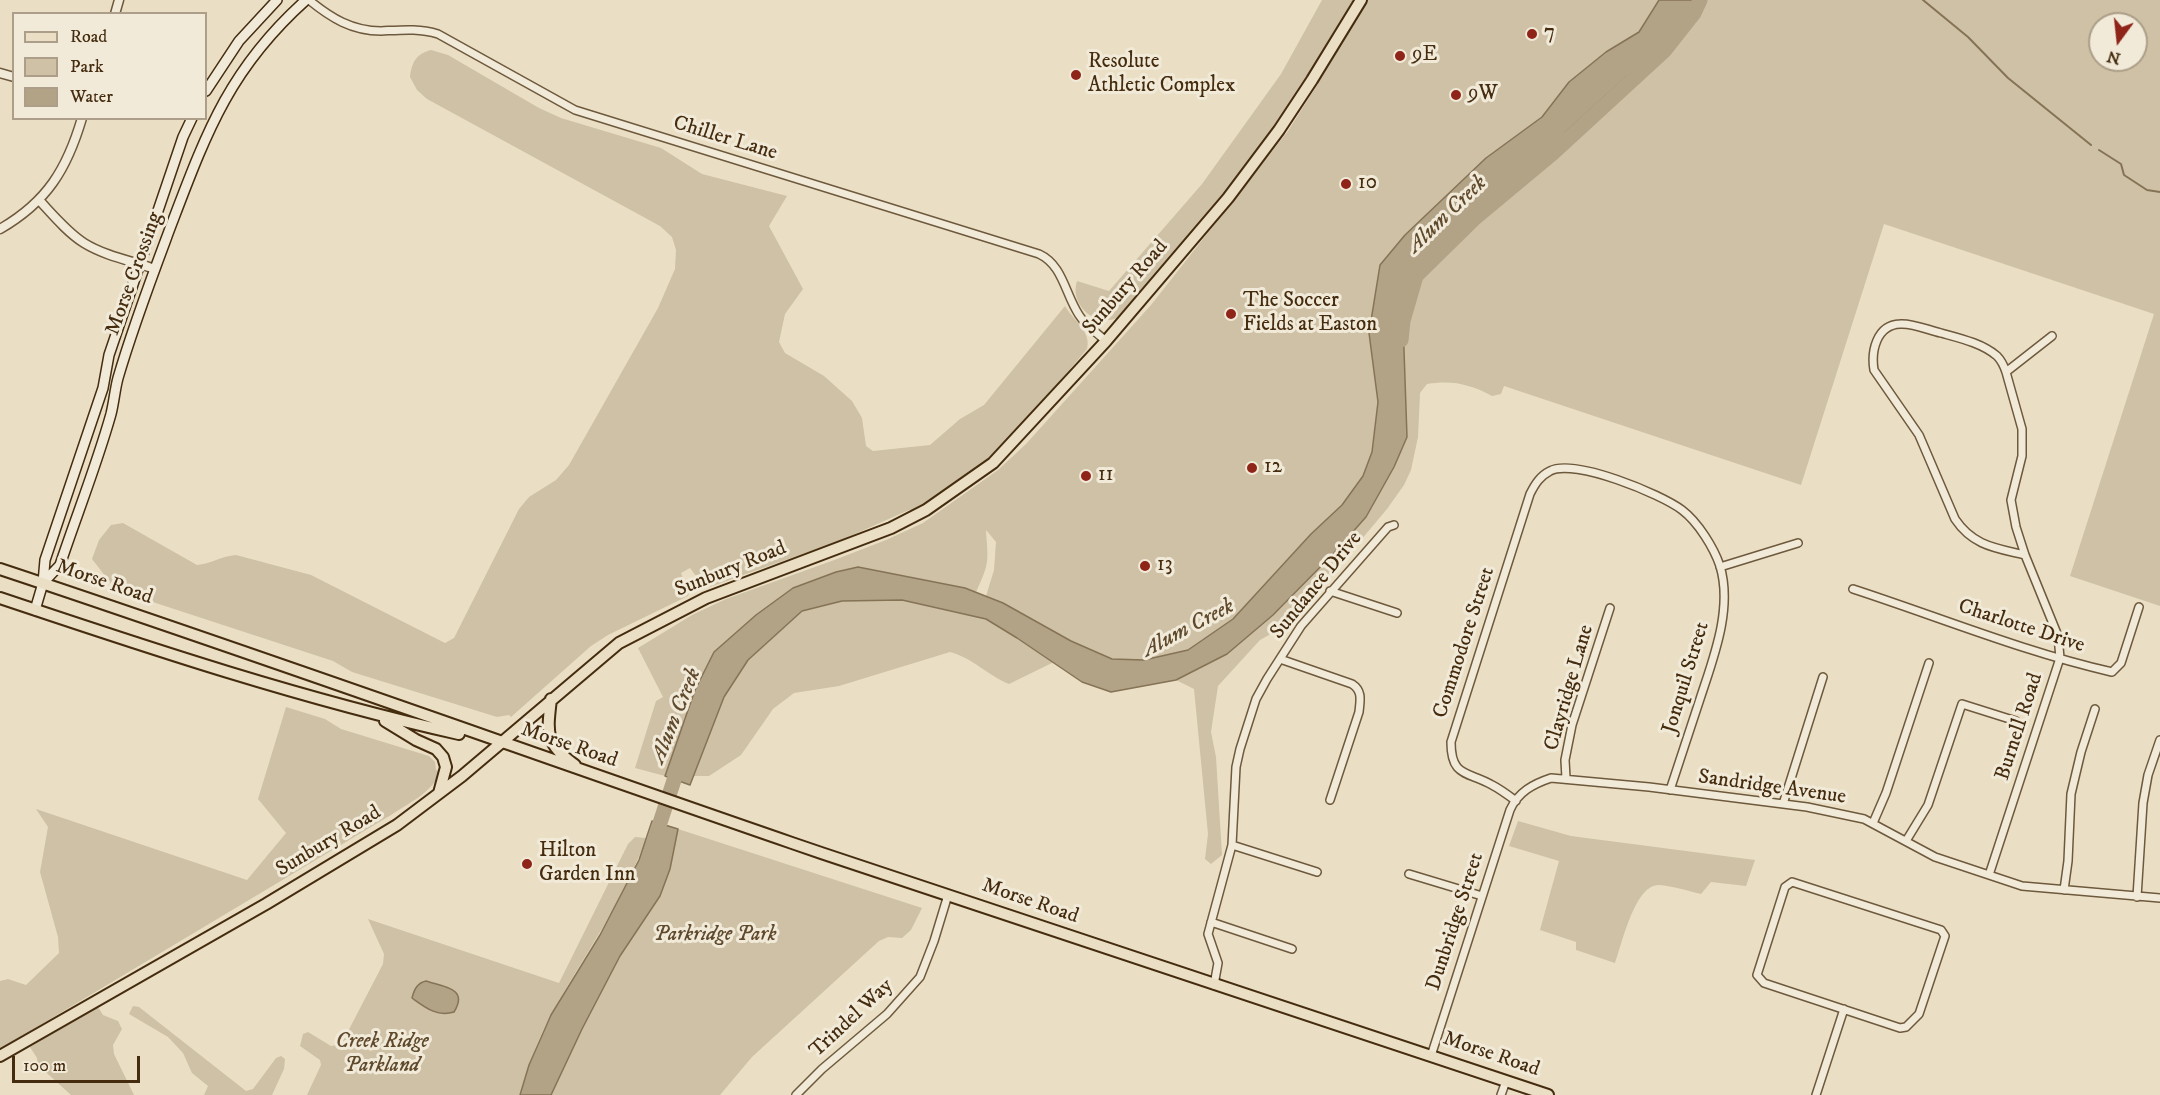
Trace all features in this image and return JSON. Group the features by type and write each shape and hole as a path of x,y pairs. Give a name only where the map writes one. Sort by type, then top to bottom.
{"main road":[{"path":"207,89 239,41 277,0"},
{"name":"Morse Crossing","path":"43,583 60,564 111,413 117,380 201,146 232,84 283,21 307,0"},
{"name":"Sunbury Road","path":"0,1056 397,825 619,644 696,603 880,532 926,510 993,463 1106,341 1228,198 1279,130 1361,0"},
{"name":"Morse Crossing","path":"35,610 43,583 45,560 103,388 110,355 183,137 191,120"},
{"name":"Morse Road","path":"0,569 281,664 500,743 711,815 1548,1095"},
{"name":"Morse Road","path":"0,598 274,687 377,716 500,743"},
{"path":"551,699 548,723 550,737 559,753 585,772"},
{"path":"377,716 416,740 436,749 443,757 446,767 439,793"}],"street":[{"name":"Chiller Lane","path":"307,0 347,25 371,30 423,30 438,34 575,110 1049,258 1056,266 1079,316 1106,341"},
{"path":"0,229 39,200 56,180 67,162 81,120"},
{"path":"39,200 83,243 155,269"},
{"path":"2025,555 1974,540 1964,532 1955,519 1919,435 1874,370 1872,363 1877,338 1891,326 1897,324 1959,338 1982,347 1996,356 2006,372 2052,336"},
{"name":"Burnell Road","path":"1989,875 2060,658 2058,636 2016,527 2011,500 2022,456 2022,429 2006,372"},
{"name":"Jonquil Street","path":"1551,470 1569,467 1586,470 1643,490 1683,511 1706,538 1720,567 1725,609 1718,642 1670,790"},
{"name":"Commodore Street","path":"1516,801 1491,783 1469,776 1457,768 1451,756 1451,742 1530,494 1538,480 1551,470"},
{"name":"Sundance Drive","path":"1214,985 1218,963 1208,934 1232,845 1236,767 1256,699 1301,626 1388,527 1394,525"},
{"path":"1720,567 1798,543"},
{"name":"Charlotte Drive","path":"1853,589 2060,658 2112,672 2121,663 2139,607"},
{"path":"1330,591 1397,613"},
{"name":"Clayridge Lane","path":"1566,778 1565,760 1572,725 1611,608"},
{"path":"1280,658 1352,684 1361,696 1359,712 1330,800"},
{"path":"1873,824 1886,793 1929,663"},
{"path":"1784,804 1823,677"},
{"path":"1906,841 1928,805 1962,704 2016,721"},
{"path":"2064,891 2072,794 2081,752 2095,709"},
{"path":"2137,897 2143,803 2148,775 2160,740"},
{"name":"Sandridge Avenue","path":"1516,801 1525,790 1537,783 1551,778 1566,778 1807,807 1864,819 1935,857 2022,885 2064,891 2160,898"},
{"name":"Dunbridge Street","path":"1431,1056 1510,810 1516,801"},
{"path":"1232,845 1317,872"},
{"path":"1409,874 1482,896"},
{"path":"1792,882 1941,930 1945,936 1919,1014 1906,1027 1900,1028 1844,1009 1764,983 1757,975 1785,887 1792,882"},
{"name":"Trindel Way","path":"796,1095 822,1069 887,1014 920,976 934,941 948,894"},
{"path":"1211,922 1292,949"},
{"path":"1816,1095 1844,1009"},
{"path":"1501,1095 1506,1081"}],"green space":[{"path":"1322,0 1353,0 1300,91 1255,156 1210,213 1119,317 1102,320 1086,312 1077,298 1077,281 1109,291 1202,184 1281,74"},
{"name":"The Soccer Fields at Easton","path":"1368,0 1659,0 1639,32 1606,52 1569,82 1542,117 1486,158 1405,235 1381,265 1369,333 1378,402 1372,452 1363,476 1342,505 1311,534 1233,619 1188,650 1144,660 1112,659 1071,641 986,596 994,570 996,542 986,530 987,562 976,592 858,567 836,572 793,588 756,615 714,652 695,690 665,776 635,768 656,701 663,697 638,648 692,615 726,599 837,559 923,523 998,470 1026,444 1151,305 1288,131"},
{"path":"1700,0 2160,0 2160,606 2070,576 2154,314 1884,224 1801,485 1504,386 1501,394 1492,396 1461,384 1445,382 1427,384 1420,393 1418,437 1411,470 1404,485 1387,509 1292,622 1260,640 1218,686 1211,732 1216,757 1222,855 1211,864 1205,859 1208,834 1194,689 1176,680 1227,654 1273,615 1366,516 1394,467 1407,437 1403,321 1416,276 1475,218 1553,153 1566,132 1626,77 1664,51 1694,13"},
{"path":"431,50 448,55 539,108 561,118 661,148 702,174 787,196 769,226 803,289 785,314 779,342 785,353 824,376 852,401 862,418 866,446 873,451 930,445 960,419 984,405 1065,306 1087,337 1087,349 1016,433 951,490 917,511 909,510 839,541 704,589 700,588 699,580 690,568 681,573 685,583 682,591 689,593 688,596 608,635 591,646 511,717 509,715 497,717 352,672 333,661 116,590 92,559 99,540 111,525 123,523 197,565 236,555 311,575 445,643 454,638 519,509 529,497 556,480 569,465 658,308 675,269 676,250 672,237 660,226 427,99 417,90 410,77 416,59"},
{"path":"902,600 986,619 1054,662 1009,684 966,658 950,652 839,686 794,693 773,709 741,755 709,776 693,776 724,697 748,660 802,611 842,601"},
{"path":"286,707 325,719 341,729 429,756 435,762 436,770 441,771 426,791 405,806 0,1049 0,981 8,979 26,985 59,953 58,937 40,872 48,827 36,809 247,880 286,833 258,799"},
{"path":"1518,821 1571,836 1755,860 1746,886 1711,882 1701,894 1675,887 1659,885 1651,887 1636,904 1615,963 1576,950 1576,942 1540,930 1559,861 1509,846"},
{"name":"Parkridge Park","path":"678,829 922,908 911,930 902,938 888,937 879,941 752,1057 720,1095 539,1095 655,854"},
{"name":"Creek Ridge Parkland","path":"635,837 646,838 627,884 547,1023 520,1095 307,1095 321,1065 320,1060 300,1046 303,1034 308,1032 331,1046 337,1045 344,1039 383,964 384,954 368,919 559,983 628,844"},
{"name":"Creek Ridge Parkland","path":"133,1006 139,1007 246,1091 253,1089 276,1058 281,1056 285,1059 284,1069 272,1095 204,1095 208,1086 192,1073 183,1053 168,1037 129,1014"},
{"path":"98,1007 103,1015 118,1021 122,1029 113,1045 114,1054 134,1095 71,1095 38,1065 37,1058 30,1047"}],"water":[{"path":"1659,0 1700,0 1694,13 1664,51 1626,77 1566,132 1553,153 1475,218 1416,276 1403,321 1407,437 1394,467 1366,517 1334,553 1273,615 1227,654 1176,680 1111,692 1082,682 986,619 902,600 842,601 802,611 748,660 724,697 690,785 665,776 695,690 714,652 756,615 793,588 836,572 858,567 965,588 1003,603 1071,641 1112,659 1144,660 1188,650 1233,619 1311,534 1342,505 1363,476 1372,452 1378,402 1369,333 1380,265 1405,235 1486,158 1542,117 1569,82 1606,52 1639,32"},
{"path":"652,821 678,829 670,869 660,896 620,956 551,1095 520,1095 529,1065 551,1015 600,935 639,860"},
{"path":"426,981 447,987 456,993 458,1004 454,1012 437,1012 412,998 416,987"}],"waterway":[{"name":"Alum Creek","path":"1401,340 1403,321 1416,276 1475,218 1553,153 1664,51 1694,13 1700,0"},
{"path":"1923,0 1968,37 2008,78 2091,145"},
{"path":"2099,150 2121,164 2124,175 2147,190 2160,192"},
{"name":"Alum Creek","path":"654,841 680,762"}],"place":[{"name":"7","path":"1532,34"},
{"name":"9E","path":"1400,56"},
{"name":"Resolute Athletic Complex","path":"1076,75"},
{"name":"9W","path":"1456,95"},
{"name":"10","path":"1346,184"},
{"name":"The Soccer Fields at Easton","path":"1231,314"},
{"name":"12","path":"1252,468"},
{"name":"11","path":"1086,476"},
{"name":"13","path":"1145,566"},
{"name":"Hilton Garden Inn","path":"527,864"}]}
